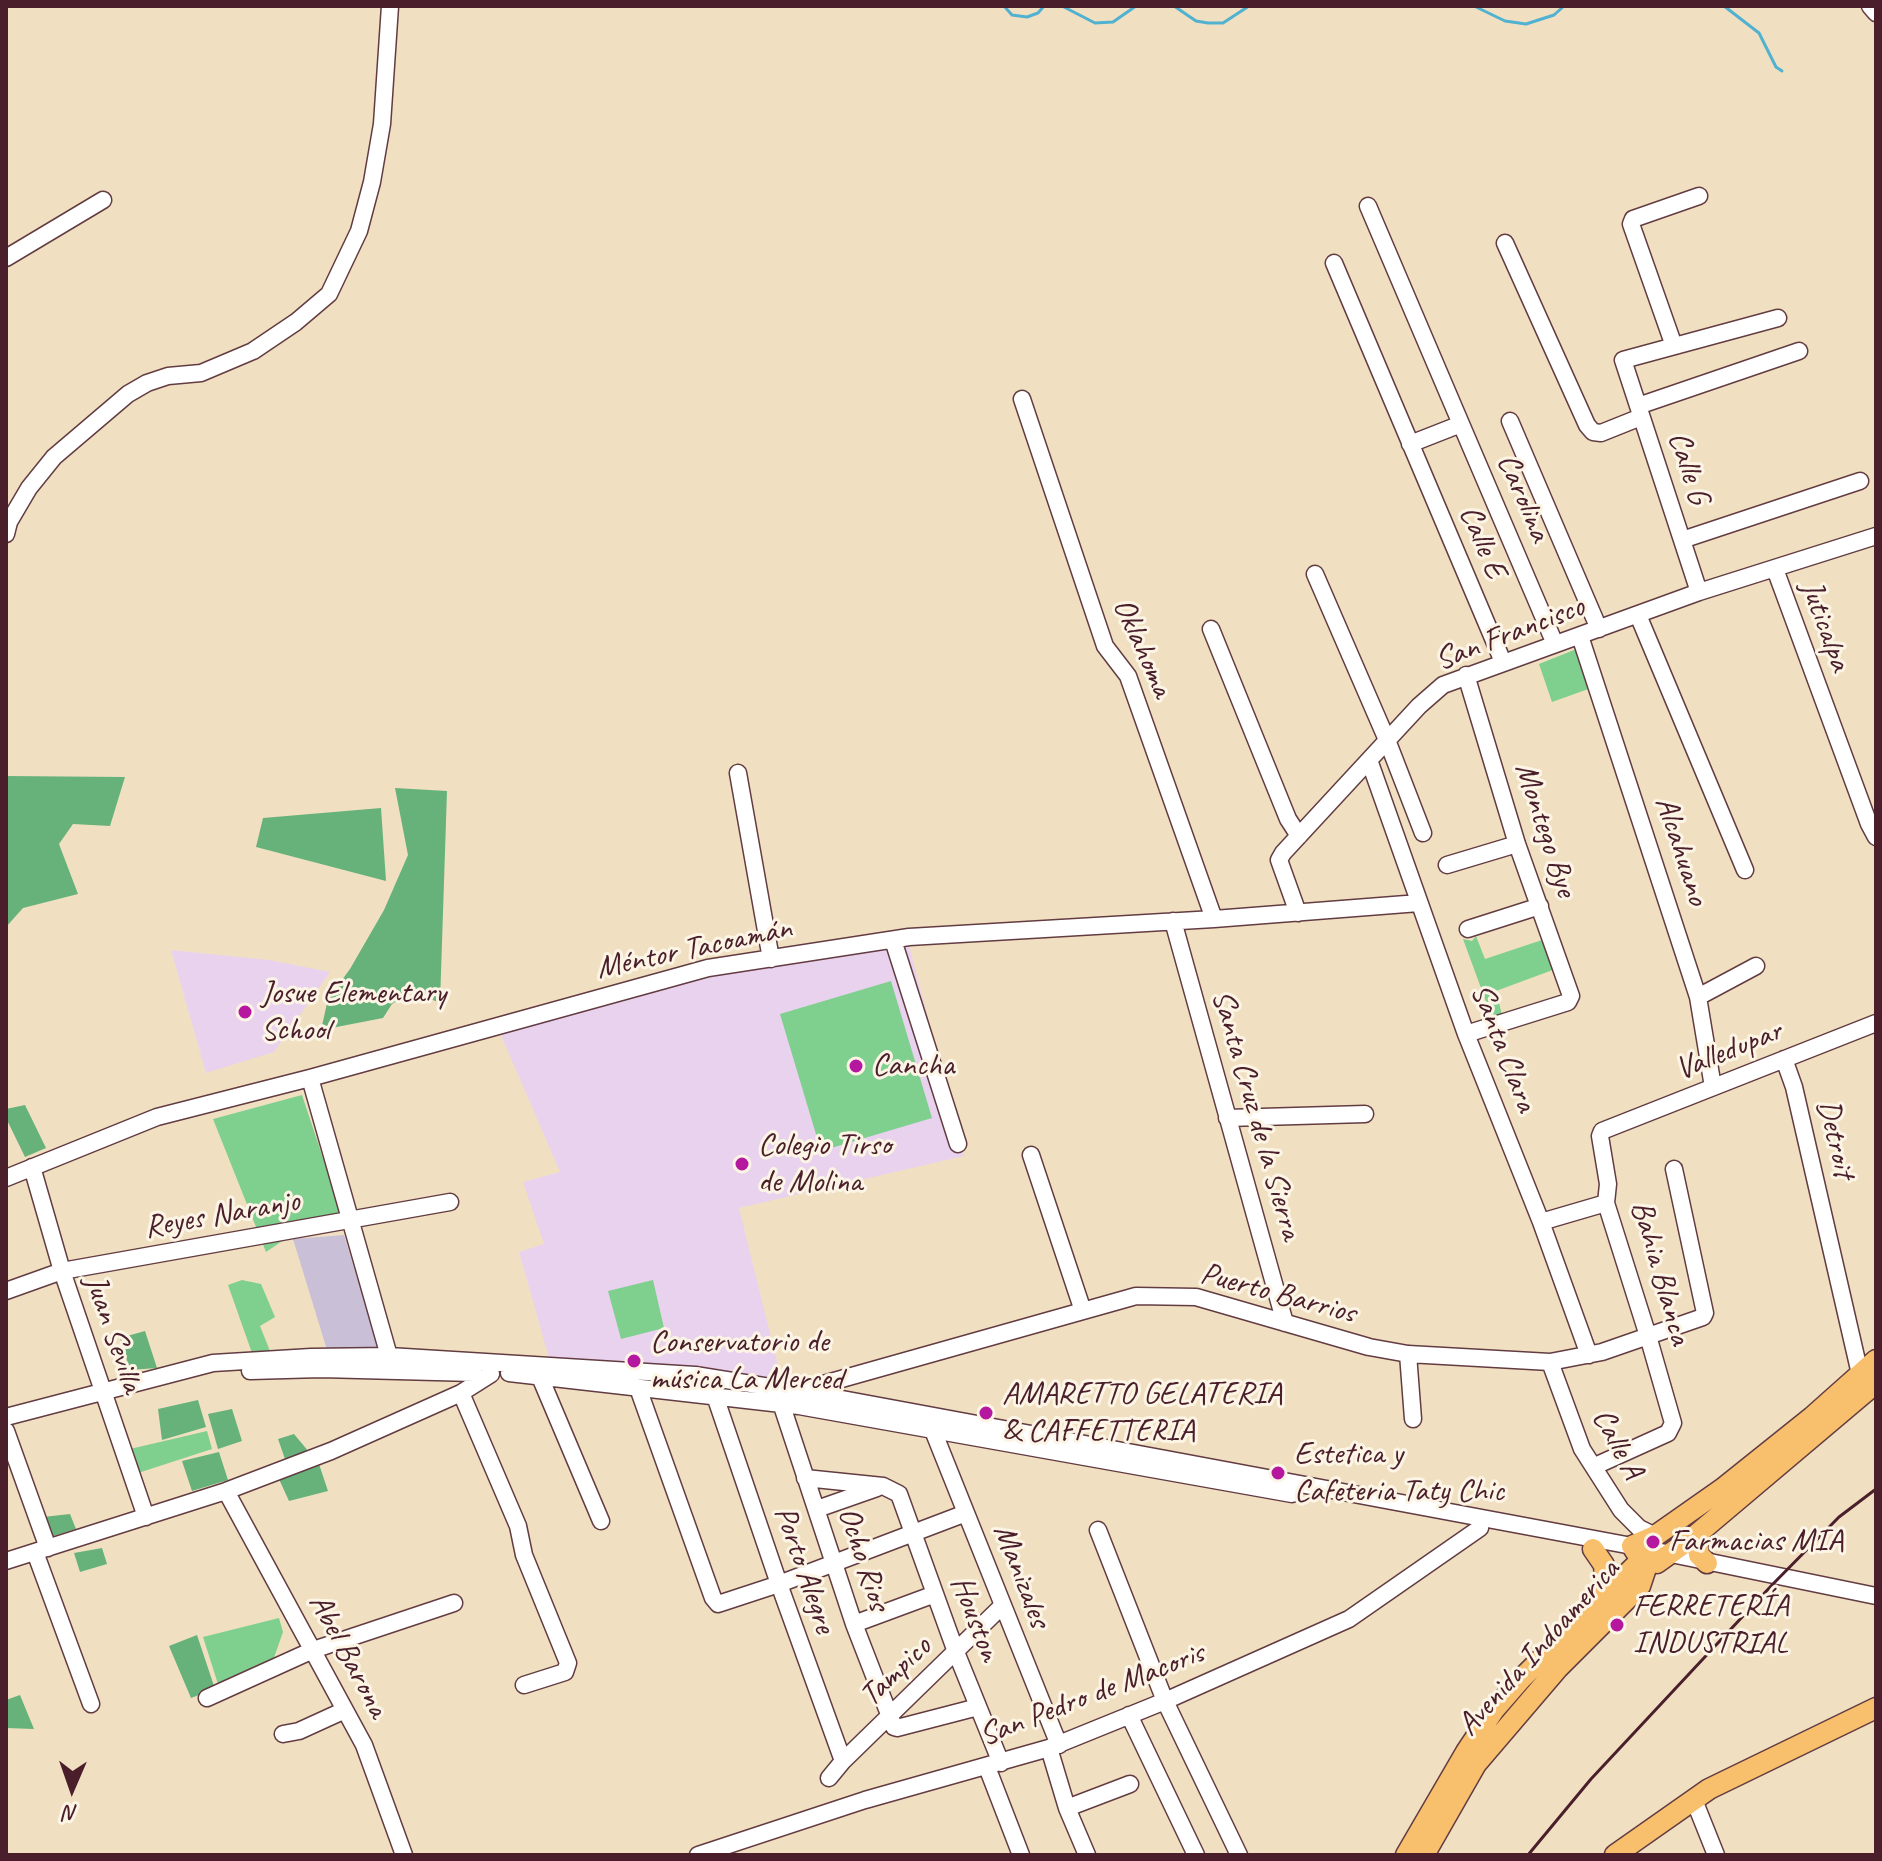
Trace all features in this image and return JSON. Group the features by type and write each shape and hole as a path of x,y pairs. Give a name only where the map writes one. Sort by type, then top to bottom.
{"main road":[{"path":"1640,1586 1656,1576 1655,1554 1688,1513 1871,1372"},
{"path":"1655,1554 1696,1535 1871,1372"},
{"path":"1696,1535 1699,1555 1707,1563"},
{"path":"1593,1549 1604,1565 1602,1596"},
{"name":"Avenida Indoamerica","path":"1424,1855 1476,1764 1558,1668 1640,1586 1655,1554"},
{"name":"Avenida Indoamerica","path":"1406,1855 1494,1710 1602,1596 1655,1554"},
{"path":"1615,1855 1709,1789 1876,1708"}],"street":[{"path":"6,534 9,522 29,488 54,457 128,394 147,383 168,376 201,373 253,351 296,322 329,294 359,231 372,182 382,124 390,6"},
{"path":"1870,6 1876,13"},
{"path":"1699,196 1633,219 1631,224 1674,346 1778,318"},
{"path":"6,258 103,200"},
{"path":"1368,206 1461,424"},
{"path":"1505,243 1587,425 1593,432 1601,433 1640,412 1799,351"},
{"name":"Calle E","path":"1334,263 1503,662"},
{"name":"Calle G","path":"1674,346 1623,360 1699,592"},
{"name":"Oklahoma","path":"1022,399 1105,646 1128,676 1214,919"},
{"path":"1510,421 1599,629"},
{"name":"Carolina","path":"1410,444 1461,424 1555,644"},
{"path":"1682,540 1860,481"},
{"name":"San Francisco","path":"1298,913 1279,860 1387,740 1443,685 1699,592 1876,536"},
{"name":"Juticalpa","path":"1775,569 1876,837"},
{"path":"1315,574 1387,740 1423,833"},
{"path":"1638,615 1745,870"},
{"path":"1211,629 1288,819 1299,836"},
{"name":"Alcahuano","path":"1580,636 1698,997 1713,1087"},
{"name":"Montego Bye","path":"1466,675 1517,844 1571,996 1568,1002 1466,1034"},
{"name":"Santa Clara","path":"1369,760 1466,1034 1541,1222 1589,1355"},
{"path":"738,773 771,959"},
{"path":"1447,865 1517,844"},
{"name":"Méntor Tacoamán","path":"6,1178 157,1117 708,968 893,940 1419,903"},
{"path":"1468,929 1540,906"},
{"name":"Santa Cruz de la Sierra","path":"1173,921 1285,1323"},
{"path":"893,940 958,1144"},
{"path":"1698,997 1756,966"},
{"name":"Valledupar","path":"1602,1131 1876,1023"},
{"name":"Detroit","path":"1784,1059 1871,1372"},
{"path":"310,1078 389,1356"},
{"path":"1227,1118 1365,1114"},
{"name":"Bahia Blanca","path":"1595,1466 1671,1429 1673,1423 1606,1203 1608,1184 1600,1136 1602,1131"},
{"path":"1031,1155 1083,1311"},
{"name":"Juan Sevilla","path":"32,1167 62,1271 146,1517"},
{"name":"Puerto Barrios","path":"803,1399 820,1385 1136,1296 1187,1296 1369,1347 1408,1354 1550,1362 1589,1355 1703,1317 1705,1313 1674,1169"},
{"name":"Reyes Naranjo","path":"6,1291 62,1271 450,1202"},
{"path":"1541,1222 1606,1203"},
{"path":"1408,1354 1413,1419"},
{"path":"6,1417 103,1389 213,1363 311,1357 389,1356 695,1375 932,1428 1593,1549 1655,1554 1876,1607"},
{"name":"Calle A","path":"1550,1362 1582,1449 1621,1510 1639,1528 1655,1554"},
{"path":"176,1372 321,1369 491,1374 781,1403 803,1399 1876,1596"},
{"path":"6,1561 226,1491 331,1451 461,1393 491,1374"},
{"path":"540,1377 601,1521"},
{"path":"638,1388 713,1598 718,1604 966,1513"},
{"path":"461,1393 518,1526 524,1555 568,1663 565,1672 524,1685"},
{"name":"Porto Alegre","path":"715,1396 843,1761"},
{"name":"Ocho Rios","path":"781,1403 854,1624 894,1722"},
{"name":"Manizales","path":"932,1428 1054,1746 1067,1808 1087,1855"},
{"path":"6,1431 91,1704"},
{"path":"805,1478 883,1486"},
{"path":"817,1509 883,1486"},
{"name":"Houston","path":"883,1486 899,1494 978,1707 1021,1855"},
{"name":"Abel Barona","path":"226,1491 364,1745 404,1855"},
{"name":"San Pedro de Macoris","path":"698,1855 738,1849 865,1800 1054,1746 1165,1701 1349,1619 1480,1528"},
{"path":"1098,1530 1165,1701 1239,1855"},
{"path":"854,1624 935,1594"},
{"path":"207,1698 313,1650 454,1603"},
{"name":"Tampico","path":"829,1778 843,1761 894,1722 1002,1606"},
{"path":"894,1722 978,1707"},
{"path":"283,1734 299,1731 345,1710"},
{"path":"1129,1715 1196,1855"},
{"path":"1067,1808 1130,1784"},
{"path":"1694,1800 1716,1855"}],"shaded area":[{"name":"Colegio Tirso de Molina","path":"907,938 964,1156 739,1208 782,1382 549,1358 519,1252 544,1244 523,1182 560,1172 497,1026 708,968"},
{"name":"Josue Elementary School","path":"171,950 269,960 330,972 274,1052 206,1073"},
{"path":"344,1235 379,1349 327,1350 293,1239"}],"green space":[{"path":"1579,648 1594,687 1552,702 1539,664"},
{"path":"6,776 125,777 110,826 73,824 59,844 78,894 23,908 6,927"},
{"path":"395,788 447,791 440,1003 412,991 392,1004 383,1018 321,1030 328,999 350,969 384,910 408,855"},
{"path":"381,808 386,881 256,847 263,818"},
{"path":"1476,936 1485,959 1548,938 1558,968 1496,991 1502,1015 1492,1018 1463,939 1472,941"},
{"name":"Cancha","path":"891,981 932,1118 821,1151 780,1014"},
{"path":"302,1095 344,1221 303,1227 266,1252 213,1119"},
{"path":"25,1105 46,1148 25,1157 6,1118 6,1109"},
{"path":"242,1280 261,1284 275,1317 260,1326 270,1351 252,1353 228,1285"},
{"path":"653,1280 664,1328 621,1339 608,1291"},
{"path":"145,1331 157,1368 130,1370 120,1338"},
{"path":"198,1400 206,1427 162,1440 158,1409"},
{"path":"232,1409 242,1441 218,1449 208,1414"},
{"path":"207,1431 212,1449 138,1473 130,1449"},
{"path":"294,1434 309,1452 285,1459 278,1439"},
{"path":"219,1452 228,1480 192,1491 182,1461"},
{"path":"319,1464 328,1491 289,1501 278,1477"},
{"path":"70,1514 76,1529 50,1537 43,1517"},
{"path":"102,1548 107,1564 80,1572 74,1553"},
{"path":"279,1618 283,1632 270,1669 218,1684 203,1637"},
{"path":"197,1635 215,1689 191,1698 169,1646"},
{"path":"20,1695 34,1729 6,1728 6,1700"}],"waterway":[{"path":"1004,6 1012,15 1027,17 1038,13 1044,6"},
{"path":"1062,6 1095,23 1113,22 1136,6"},
{"path":"1174,6 1196,21 1208,23 1223,23 1249,6"},
{"path":"1372,6 1387,6"},
{"path":"1474,6 1505,21 1526,24 1554,15 1564,6"},
{"path":"1724,6 1759,33 1776,67 1782,71"}],"tunnel":[{"path":"1480,1741 1529,1688"}],"railway":[{"path":"1528,1855 1591,1779 1772,1585 1839,1517 1876,1489"}],"place":[{"name":"Josue Elementary School","path":"245,1012"},
{"name":"Cancha","path":"856,1066"},
{"name":"Colegio Tirso de Molina","path":"742,1164"},
{"name":"Conservatorio de música La Merced","path":"634,1361"},
{"name":"AMARETTO GELATERIA & CAFFETTERIA","path":"986,1413"},
{"name":"Estetica y Cafeteria Taty Chic","path":"1278,1473"},
{"name":"Farmacias MIA","path":"1653,1542"},
{"name":"FERRETERÍA INDUSTRIAL","path":"1617,1625"}]}
